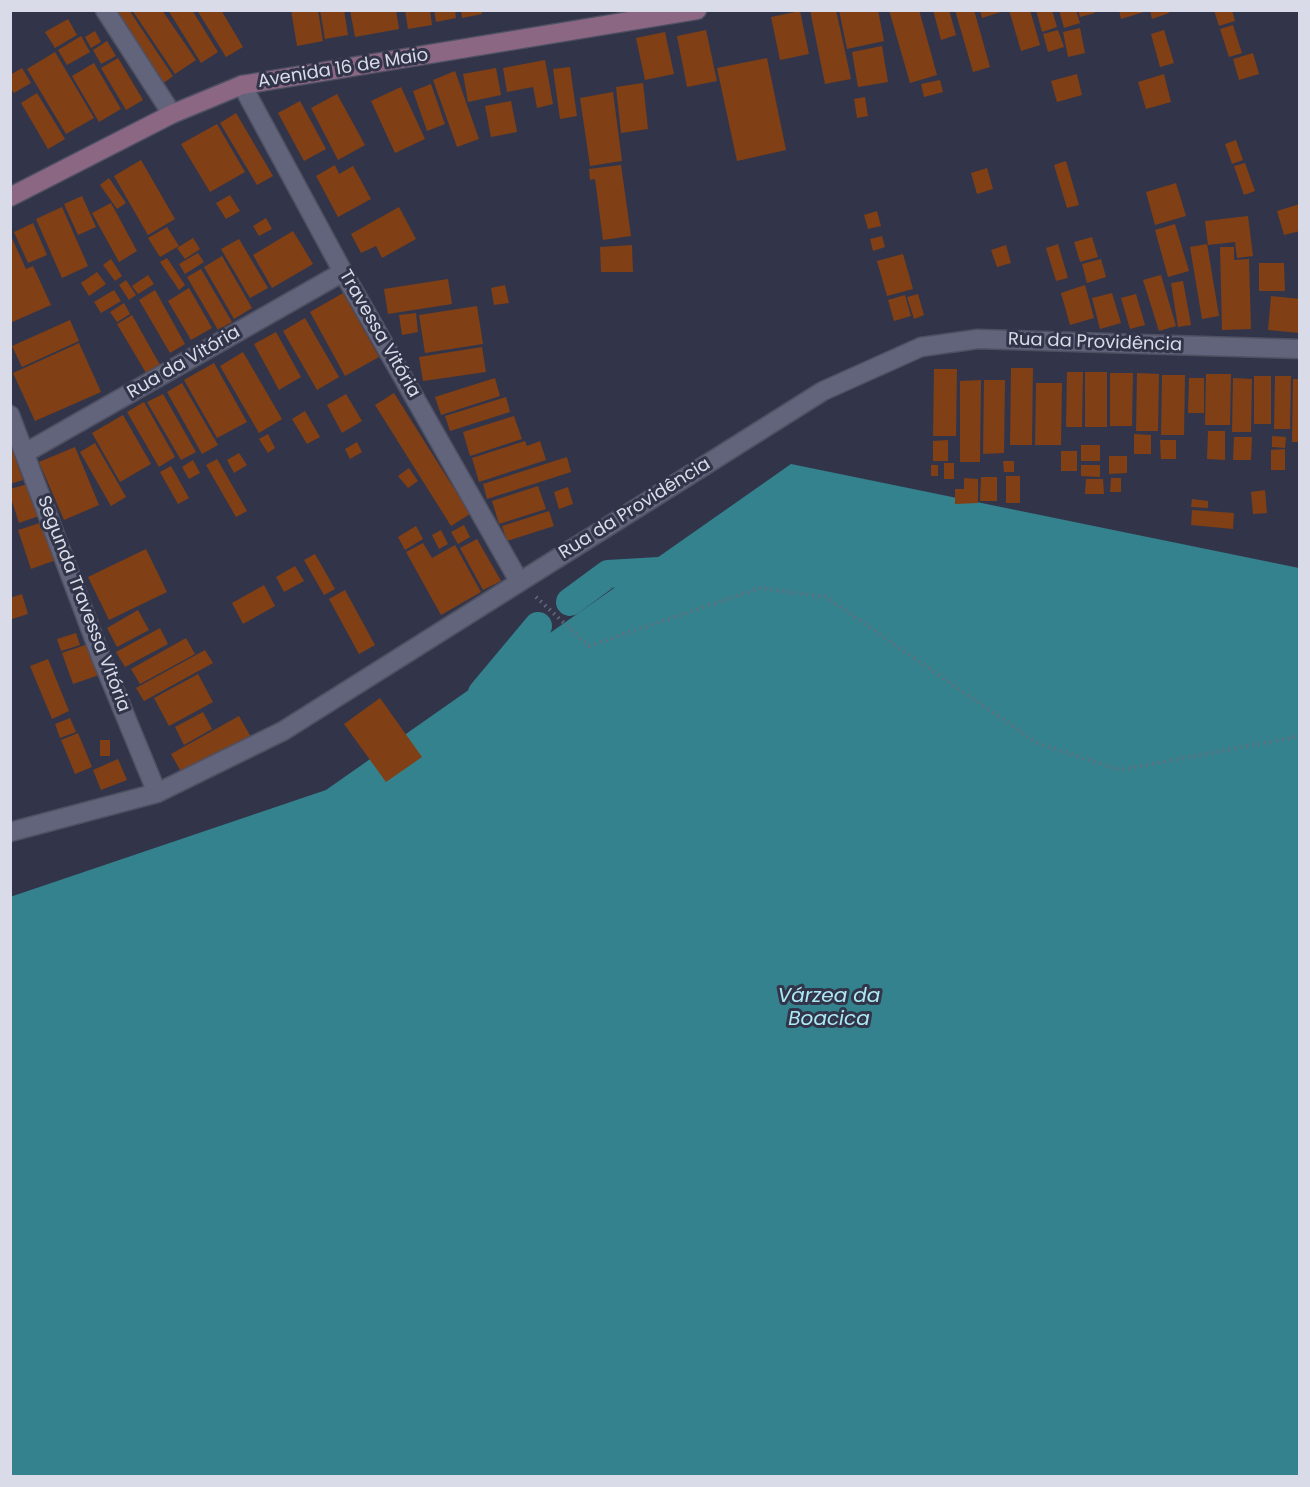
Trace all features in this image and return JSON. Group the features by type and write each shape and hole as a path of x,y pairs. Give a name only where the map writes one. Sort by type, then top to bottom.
{"street":[{"path":"105,10 172,114"},
{"name":"Avenida 16 de Maio","path":"10,197 172,114 242,85 697,10"},
{"name":"Travessa Vitória","path":"242,85 343,272 519,581"},
{"name":"Rua da Vitória","path":"25,453 343,272"},
{"name":"Rua da Providência","path":"10,832 157,793 283,731 824,391 921,347 978,339 1299,349"},
{"name":"Segunda Travessa Vitória","path":"10,415 101,657 157,793"}],"path":[{"path":"519,581 589,646 760,588 826,597 1037,743 1120,770 1299,736"}],"water":[{"name":"Várzea da Boacica","path":"791,464 1299,568 1299,1476 11,1476 10,897 326,790"}],"building":[{"path":"116,10 129,10 173,76 161,85"},
{"path":"132,10 162,10 196,60 175,74"},
{"path":"168,10 192,10 218,52 201,63"},
{"path":"197,10 221,10 243,47 226,57"},
{"path":"291,10 318,10 323,41 297,46"},
{"path":"320,10 344,10 348,35 325,39"},
{"path":"350,10 396,10 399,29 355,37"},
{"path":"405,10 430,10 432,25 408,29"},
{"path":"434,10 455,10 456,18 436,22"},
{"path":"461,10 481,10 482,14 462,18"},
{"path":"810,10 836,10 851,79 825,84"},
{"path":"839,10 878,10 884,41 847,49"},
{"path":"889,10 919,10 937,75 910,83"},
{"path":"933,10 949,10 956,35 941,40"},
{"path":"955,10 974,10 990,67 973,72"},
{"path":"980,10 1004,10 1004,11 982,18"},
{"path":"1009,10 1030,10 1040,45 1021,51"},
{"path":"1036,10 1052,10 1057,27 1042,32"},
{"path":"1059,10 1076,10 1080,23 1064,28"},
{"path":"1078,10 1094,10 1095,13 1080,17"},
{"path":"1119,10 1147,10 1147,11 1121,19"},
{"path":"1150,10 1168,10 1169,13 1152,19"},
{"path":"1214,10 1232,10 1235,21 1219,26"},
{"path":"800,11 809,54 780,60 771,17"},
{"path":"68,19 77,35 55,48 45,32"},
{"path":"1233,25 1242,53 1229,57 1220,29"},
{"path":"1080,28 1085,53 1068,57 1063,32"},
{"path":"706,30 717,81 687,87 677,36"},
{"path":"1058,30 1064,47 1048,52 1043,34"},
{"path":"1164,30 1174,63 1160,67 1151,34"},
{"path":"95,31 101,42 91,48 85,37"},
{"path":"665,32 674,74 645,80 636,38"},
{"path":"81,36 90,52 67,65 58,50"},
{"path":"107,41 116,56 101,64 93,50"},
{"path":"882,46 888,82 858,87 852,52"},
{"path":"55,52 94,118 66,134 27,69"},
{"path":"1253,53 1259,74 1239,80 1233,59"},
{"path":"118,58 143,100 126,110 101,68"},
{"path":"767,58 786,150 737,161 717,68"},
{"path":"545,60 553,104 537,108 533,87 507,92 503,68"},
{"path":"94,63 121,109 99,122 72,76"},
{"path":"570,67 577,116 560,119 553,69"},
{"path":"22,68 31,83 14,93 10,88 10,75"},
{"path":"496,68 501,95 468,102 463,74"},
{"path":"455,71 479,139 457,147 433,80"},
{"path":"1077,74 1082,95 1057,102 1051,81"},
{"path":"1164,74 1171,102 1146,109 1138,82"},
{"path":"940,80 943,92 924,97 921,84"},
{"path":"643,83 648,129 621,133 616,87"},
{"path":"431,84 445,124 427,131 413,91"},
{"path":"401,87 425,139 395,153 371,101"},
{"path":"613,92 622,161 590,166 580,98"},
{"path":"37,93 65,139 48,149 21,103"},
{"path":"337,94 365,145 338,160 311,108"},
{"path":"865,97 868,116 857,118 854,99"},
{"path":"300,101 326,149 304,161 278,113"},
{"path":"511,101 517,132 491,137 485,106"},
{"path":"236,113 273,176 257,185 220,123"},
{"path":"217,124 245,172 210,192 181,144"},
{"path":"1236,140 1243,160 1232,164 1225,144"},
{"path":"141,160 175,219 148,235 114,176"},
{"path":"1066,161 1079,205 1067,208 1054,165"},
{"path":"1245,163 1255,191 1244,195 1234,166"},
{"path":"335,165 339,174 353,166 371,199 338,217 316,176"},
{"path":"621,165 631,236 603,240 595,179 590,180 589,169"},
{"path":"987,168 993,189 977,194 971,173"},
{"path":"109,178 126,203 117,209 100,185"},
{"path":"1176,183 1186,216 1155,225 1146,192"},
{"path":"230,195 240,211 226,219 216,203"},
{"path":"82,196 96,227 78,235 64,204"},
{"path":"111,203 137,251 119,262 92,213"},
{"path":"1300,204 1300,231 1284,235 1277,211"},
{"path":"62,207 88,266 62,278 36,219"},
{"path":"399,207 416,239 382,258 376,246 361,253 351,234"},
{"path":"877,211 881,226 868,229 864,215"},
{"path":"1248,216 1253,256 1237,258 1235,242 1208,245 1205,221"},
{"path":"266,218 272,229 259,236 253,226"},
{"path":"33,223 47,255 28,263 14,232"},
{"path":"1175,224 1189,271 1168,277 1155,230"},
{"path":"167,227 179,246 160,257 148,238"},
{"path":"293,231 313,264 272,288 253,255"},
{"path":"10,234 26,269 33,266 51,305 10,323"},
{"path":"882,236 885,247 873,251 870,239"},
{"path":"1092,237 1098,257 1080,262 1074,242"},
{"path":"193,238 200,249 185,259 177,248"},
{"path":"239,239 268,288 250,298 221,249"},
{"path":"1058,244 1068,278 1056,281 1046,248"},
{"path":"1207,244 1219,316 1202,319 1190,247"},
{"path":"632,245 633,272 601,272 600,247"},
{"path":"1006,245 1011,263 997,267 991,250"},
{"path":"1220,247 1234,247 1234,260 1249,259 1251,329 1222,330"},
{"path":"198,253 204,262 185,274 179,264"},
{"path":"903,254 913,289 887,296 877,261"},
{"path":"222,256 252,308 234,319 204,267"},
{"path":"167,258 185,285 179,290 160,262"},
{"path":"111,259 122,276 115,281 103,265"},
{"path":"1101,259 1106,277 1087,283 1082,264"},
{"path":"1259,263 1284,263 1285,291 1259,291"},
{"path":"201,269 232,322 218,330 187,277"},
{"path":"97,272 106,284 89,296 81,283"},
{"path":"148,275 154,284 138,294 132,286"},
{"path":"1161,275 1176,326 1159,331 1143,280"},
{"path":"448,279 452,304 388,314 384,289"},
{"path":"126,280 136,295 129,300 119,285"},
{"path":"1183,281 1191,325 1178,327 1171,283"},
{"path":"505,285 509,303 494,305 491,288"},
{"path":"1085,285 1094,318 1070,325 1061,293"},
{"path":"189,288 212,328 191,340 168,301"},
{"path":"114,290 121,301 101,313 94,302"},
{"path":"155,290 185,344 170,353 139,300"},
{"path":"343,293 379,357 345,376 310,312"},
{"path":"1112,293 1121,323 1100,329 1092,298"},
{"path":"918,294 924,315 914,319 907,297"},
{"path":"1136,294 1145,325 1130,329 1121,298"},
{"path":"905,295 911,316 894,321 888,300"},
{"path":"1271,296 1300,299 1300,333 1268,330"},
{"path":"124,303 130,314 117,322 110,312"},
{"path":"477,306 483,344 425,353 419,315"},
{"path":"416,313 418,332 402,335 399,315"},
{"path":"132,315 160,365 146,373 117,324"},
{"path":"305,318 339,377 317,390 283,331"},
{"path":"70,320 79,341 22,367 12,346"},
{"path":"276,332 301,377 279,390 254,344"},
{"path":"79,343 101,392 35,421 13,373"},
{"path":"482,347 486,372 423,381 419,357"},
{"path":"243,352 282,419 259,433 220,366"},
{"path":"214,363 247,422 217,438 184,380"},
{"path":"1011,368 1033,368 1032,445 1010,445"},
{"path":"934,369 957,369 956,436 933,436"},
{"path":"1067,372 1083,372 1082,427 1066,427"},
{"path":"1085,372 1107,372 1107,427 1085,427"},
{"path":"1110,373 1133,373 1132,426 1110,426"},
{"path":"1137,373 1159,374 1158,431 1136,431"},
{"path":"1206,374 1231,374 1230,425 1205,425"},
{"path":"1162,375 1185,375 1184,435 1161,435"},
{"path":"1254,376 1271,376 1271,424 1254,424"},
{"path":"1275,376 1291,376 1290,429 1274,429"},
{"path":"495,378 500,396 441,415 435,397"},
{"path":"1189,378 1204,378 1204,413 1188,413"},
{"path":"1233,378 1252,379 1251,432 1232,432"},
{"path":"1293,379 1300,379 1300,442 1292,442"},
{"path":"981,380 980,462 960,462 960,381"},
{"path":"984,380 1005,380 1004,453 983,454"},
{"path":"182,383 218,445 202,454 167,392"},
{"path":"1036,383 1062,383 1061,445 1035,445"},
{"path":"394,393 470,514 451,526 375,405"},
{"path":"163,394 196,452 181,460 147,402"},
{"path":"346,394 362,421 342,433 327,405"},
{"path":"506,397 510,412 450,431 445,416"},
{"path":"144,402 175,457 159,467 127,412"},
{"path":"305,411 320,437 307,444 292,419"},
{"path":"123,415 151,464 120,482 92,433"},
{"path":"514,416 522,439 470,456 463,432"},
{"path":"1208,431 1225,431 1225,460 1207,459"},
{"path":"268,434 275,448 268,453 259,439"},
{"path":"1134,434 1151,435 1151,454 1134,454"},
{"path":"1272,436 1286,437 1285,448 1272,447"},
{"path":"1234,437 1252,437 1251,460 1233,460"},
{"path":"948,440 948,461 933,461 933,441"},
{"path":"1160,440 1176,440 1176,459 1161,459"},
{"path":"525,441 527,446 540,441 546,460 479,482 472,458"},
{"path":"357,442 362,452 350,459 345,449"},
{"path":"10,443 23,480 10,484"},
{"path":"95,443 126,497 111,506 80,452"},
{"path":"1081,445 1100,445 1100,461 1081,461"},
{"path":"75,447 99,505 64,520 39,462"},
{"path":"1285,449 1285,470 1271,470 1271,450"},
{"path":"1061,451 1077,451 1077,471 1061,471"},
{"path":"239,453 247,465 234,473 227,460"},
{"path":"1109,456 1127,456 1127,473 1109,474"},
{"path":"567,457 571,472 487,499 483,484"},
{"path":"217,459 247,511 236,517 206,465"},
{"path":"193,460 200,473 189,479 182,467"},
{"path":"1003,461 1014,461 1014,472 1004,472"},
{"path":"944,463 954,463 954,479 944,479"},
{"path":"931,465 938,465 938,476 931,476"},
{"path":"1081,465 1100,465 1100,477 1081,476"},
{"path":"171,466 189,498 178,504 160,472"},
{"path":"409,468 418,481 408,488 398,476"},
{"path":"1006,476 1020,476 1020,503 1006,503"},
{"path":"981,477 997,477 997,501 980,501"},
{"path":"964,478 978,479 978,503 955,504 955,489 964,489"},
{"path":"1111,478 1121,478 1121,492 1110,492"},
{"path":"1086,479 1103,479 1104,494 1085,494"},
{"path":"28,484 39,516 19,523 10,489"},
{"path":"538,486 546,509 499,524 492,501"},
{"path":"568,487 573,504 559,509 554,492"},
{"path":"1265,490 1267,513 1253,514 1251,492"},
{"path":"1192,499 1208,501 1208,508 1191,507"},
{"path":"1192,510 1234,513 1233,529 1191,525"},
{"path":"549,511 554,526 507,541 502,526"},
{"path":"43,522 56,560 31,569 18,530"},
{"path":"464,525 470,537 458,544 451,532"},
{"path":"416,526 423,539 405,550 398,537"},
{"path":"441,530 448,544 439,549 432,535"},
{"path":"477,539 501,581 483,590 460,548"},
{"path":"423,543 432,558 455,545 481,592 441,615 406,552"},
{"path":"146,549 167,592 109,620 88,577"},
{"path":"315,554 335,589 324,595 304,560"},
{"path":"295,566 304,581 284,592 276,577"},
{"path":"264,585 275,606 243,624 232,603"},
{"path":"345,590 375,645 359,654 329,599"},
{"path":"22,594 28,614 12,619 10,598"},
{"path":"138,610 149,630 117,647 107,628"},
{"path":"160,628 168,644 125,667 116,652"},
{"path":"76,633 80,645 61,651 57,639"},
{"path":"186,638 195,654 140,684 131,669"},
{"path":"88,644 99,675 73,684 62,653"},
{"path":"205,650 213,663 144,701 136,688"},
{"path":"48,659 69,711 52,719 30,666"},
{"path":"198,674 213,702 169,726 154,698"},
{"path":"380,698 422,757 386,782 344,724"},
{"path":"203,712 212,729 184,745 175,727"},
{"path":"239,716 252,739 184,777 171,754"},
{"path":"70,718 76,732 60,738 55,724"},
{"path":"78,733 92,767 75,774 61,740"},
{"path":"100,740 110,740 110,756 100,756"},
{"path":"118,759 127,780 101,790 93,770"}],"waterway":[{"path":"570,602 608,574 676,570"},
{"path":"482,693 538,626"}]}
